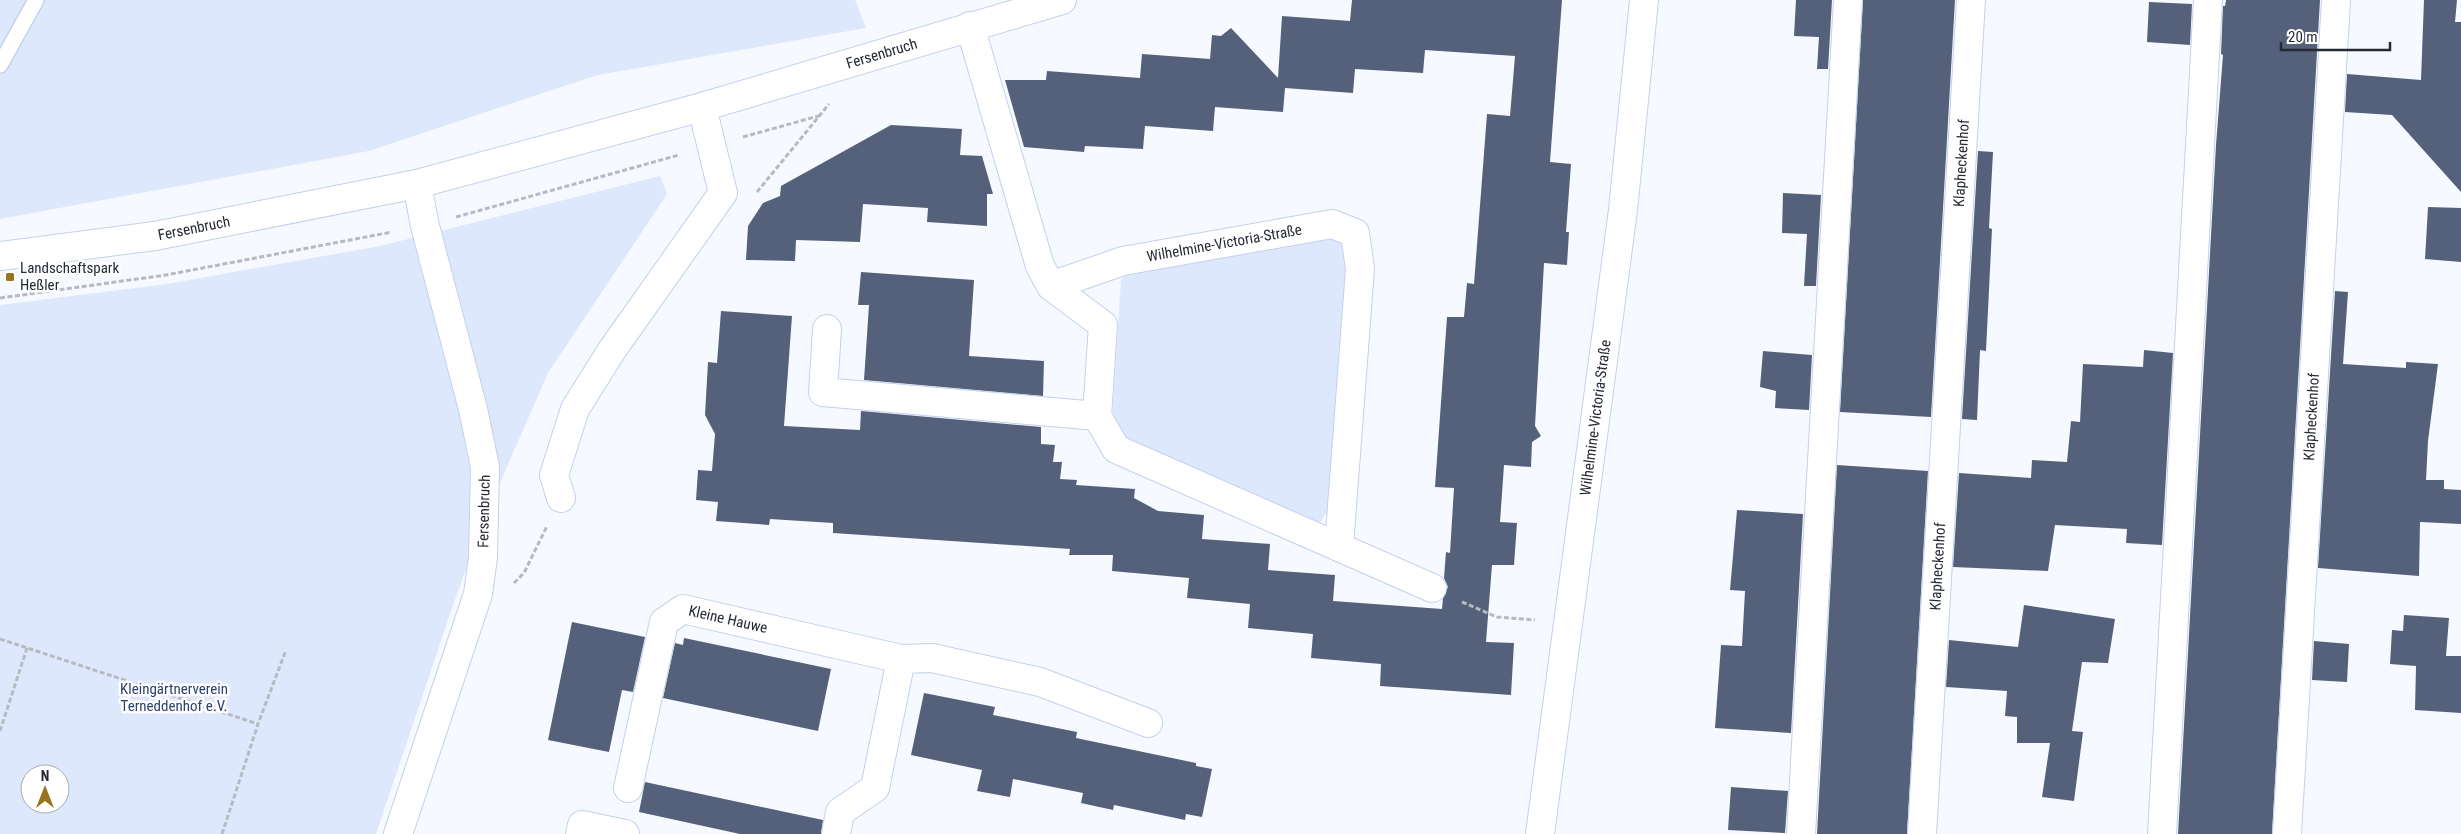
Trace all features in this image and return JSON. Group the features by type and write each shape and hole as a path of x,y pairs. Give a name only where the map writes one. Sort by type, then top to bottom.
{"street":[{"name":"Fersenbruch","path":"0,256 155,236 417,184 702,107 1062,0"},
{"name":"Wilhelmine-Victoria-Straße","path":"1540,834 1623,210 1644,0"},
{"path":"1801,834 1848,0"},
{"name":"Klapheckenhof","path":"1922,834 1971,0"},
{"path":"2162,834 2208,0"},
{"name":"Klapheckenhof","path":"2287,834 2336,0"},
{"path":"970,26 1040,266 1051,286 1102,325 1097,416 1116,449 1432,588"},
{"path":"561,498 554,475 574,409 612,350 723,193 702,107"},
{"name":"Fersenbruch","path":"398,834 478,594 483,556 484,467 473,409 425,226 417,184"},
{"name":"Wilhelmine-Victoria-Straße","path":"1051,286 1123,261 1332,224 1355,233 1360,269 1339,546"},
{"path":"826,329 823,392 1097,416"},
{"name":"Kleine Hauwe","path":"628,788 664,622 683,609 901,659 932,658 1040,682 1148,723"},
{"path":"836,834 840,812 875,788 901,659"},
{"path":"580,834 582,825 625,834"}],"lane":[{"path":"0,65 36,0"}],"path":[{"path":"1432,588 1497,617 1567,622"},
{"path":"0,639 258,724"},
{"path":"0,731 27,648"},
{"path":"222,834 258,724 286,650"}],"green space":[{"path":"0,0 855,0 866,28 598,75 369,151 0,219"},
{"name":"Kleingärtnerverein Terneddenhof e.V.","path":"660,176 667,194 548,373 484,519 376,834 0,834 0,305 167,284 380,246"},
{"path":"1333,233 1347,244 1333,502 1318,526 1127,442 1112,418 1121,280 1133,268"}],"building":[{"path":"1352,0 1562,0 1550,162 1571,164 1566,232 1569,232 1567,265 1544,263 1535,426 1541,436 1532,442 1531,467 1504,465 1500,522 1517,523 1514,565 1492,565 1486,642 1514,643 1511,695 1380,686 1381,664 1311,658 1313,634 1248,628 1250,604 1187,598 1189,578 1112,571 1113,555 1069,555 1070,549 833,533 833,523 770,519 769,525 716,521 718,502 696,500 698,470 712,471 715,434 705,415 708,362 717,363 721,311 792,316 784,426 860,430 861,411 1041,427 1041,444 1055,445 1053,462 1062,462 1060,479 1077,480 1076,485 1135,489 1134,498 1158,511 1204,515 1202,539 1270,544 1268,570 1335,575 1333,601 1442,609 1443,598 1448,587 1444,578 1446,552 1450,553 1454,488 1435,487 1447,317 1464,317 1467,283 1474,284 1487,114 1510,116 1515,56 1425,50 1423,73 1355,69 1353,93 1285,88 1283,112 1215,107 1213,131 1145,126 1143,149 1085,146 1084,152 1024,147 1005,80 1046,80 1047,71 1140,78 1142,54 1210,59 1212,35 1221,36 1231,28 1278,78 1282,16 1350,21"},
{"path":"1796,0 1832,0 1828,69 1817,69 1819,37 1794,36"},
{"path":"1863,0 1955,0 1931,417 1840,412"},
{"path":"2226,0 2320,0 2272,834 2178,834 2216,145 2223,55 2221,54 2223,6 2225,6"},
{"path":"2424,0 2457,0 2455,22 2461,22 2461,192 2392,115 2345,112 2347,74 2421,80"},
{"path":"2149,2 2192,4 2190,45 2147,42"},
{"path":"891,125 962,129 960,155 982,156 993,194 987,194 987,226 927,222 928,208 863,204 860,242 796,240 795,261 746,260 748,226 763,203 780,196 781,186"},
{"path":"1978,151 1993,152 1989,228 1992,229 1986,351 1980,350 1977,420 1962,419"},
{"path":"1783,193 1821,195 1816,286 1804,286 1807,234 1782,233"},
{"path":"2428,207 2461,208 2461,262 2425,259"},
{"path":"861,272 974,280 969,356 1044,361 1043,396 864,380 869,305 858,305"},
{"path":"2335,291 2348,292 2343,364 2406,368 2406,362 2438,364 2428,441 2426,480 2444,480 2444,489 2461,490 2461,524 2420,522 2419,576 2318,568"},
{"path":"2144,350 2173,353 2162,545 2126,543 2127,529 2055,525 2048,571 1953,567 1959,473 2031,478 2032,460 2067,462 2071,421 2080,422 2083,364 2143,367"},
{"path":"1763,351 1812,355 1809,410 1775,408 1776,391 1760,387"},
{"path":"1837,465 1928,471 1907,834 1817,834"},
{"path":"1737,510 1803,514 1791,733 1715,728 1721,645 1742,646 1745,591 1730,590"},
{"path":"2024,605 2115,619 2108,663 2082,662 2072,731 2083,732 2074,801 2042,797 2050,743 2017,743 2017,717 2005,716 2007,691 1946,687 1949,640 2018,647"},
{"path":"2404,615 2449,618 2446,656 2461,656 2461,713 2415,710 2416,666 2390,664 2392,630 2403,631"},
{"path":"572,622 645,637 633,692 622,690 609,752 548,740"},
{"path":"684,638 831,669 818,731 663,698 675,643 683,645"},
{"path":"2314,641 2349,644 2347,682 2312,680"},
{"path":"924,693 995,707 993,715 1077,732 1076,738 1196,763 1196,766 1212,769 1202,817 1186,814 1185,820 1114,805 1113,810 1081,803 1083,793 1013,779 1010,797 977,791 982,770 911,755"},
{"path":"645,782 823,820 821,834 740,834 639,812"},
{"path":"1731,787 1788,791 1785,833 1728,830"}],"place":[{"name":"Landschaftspark Heßler","path":"10,277"}]}
